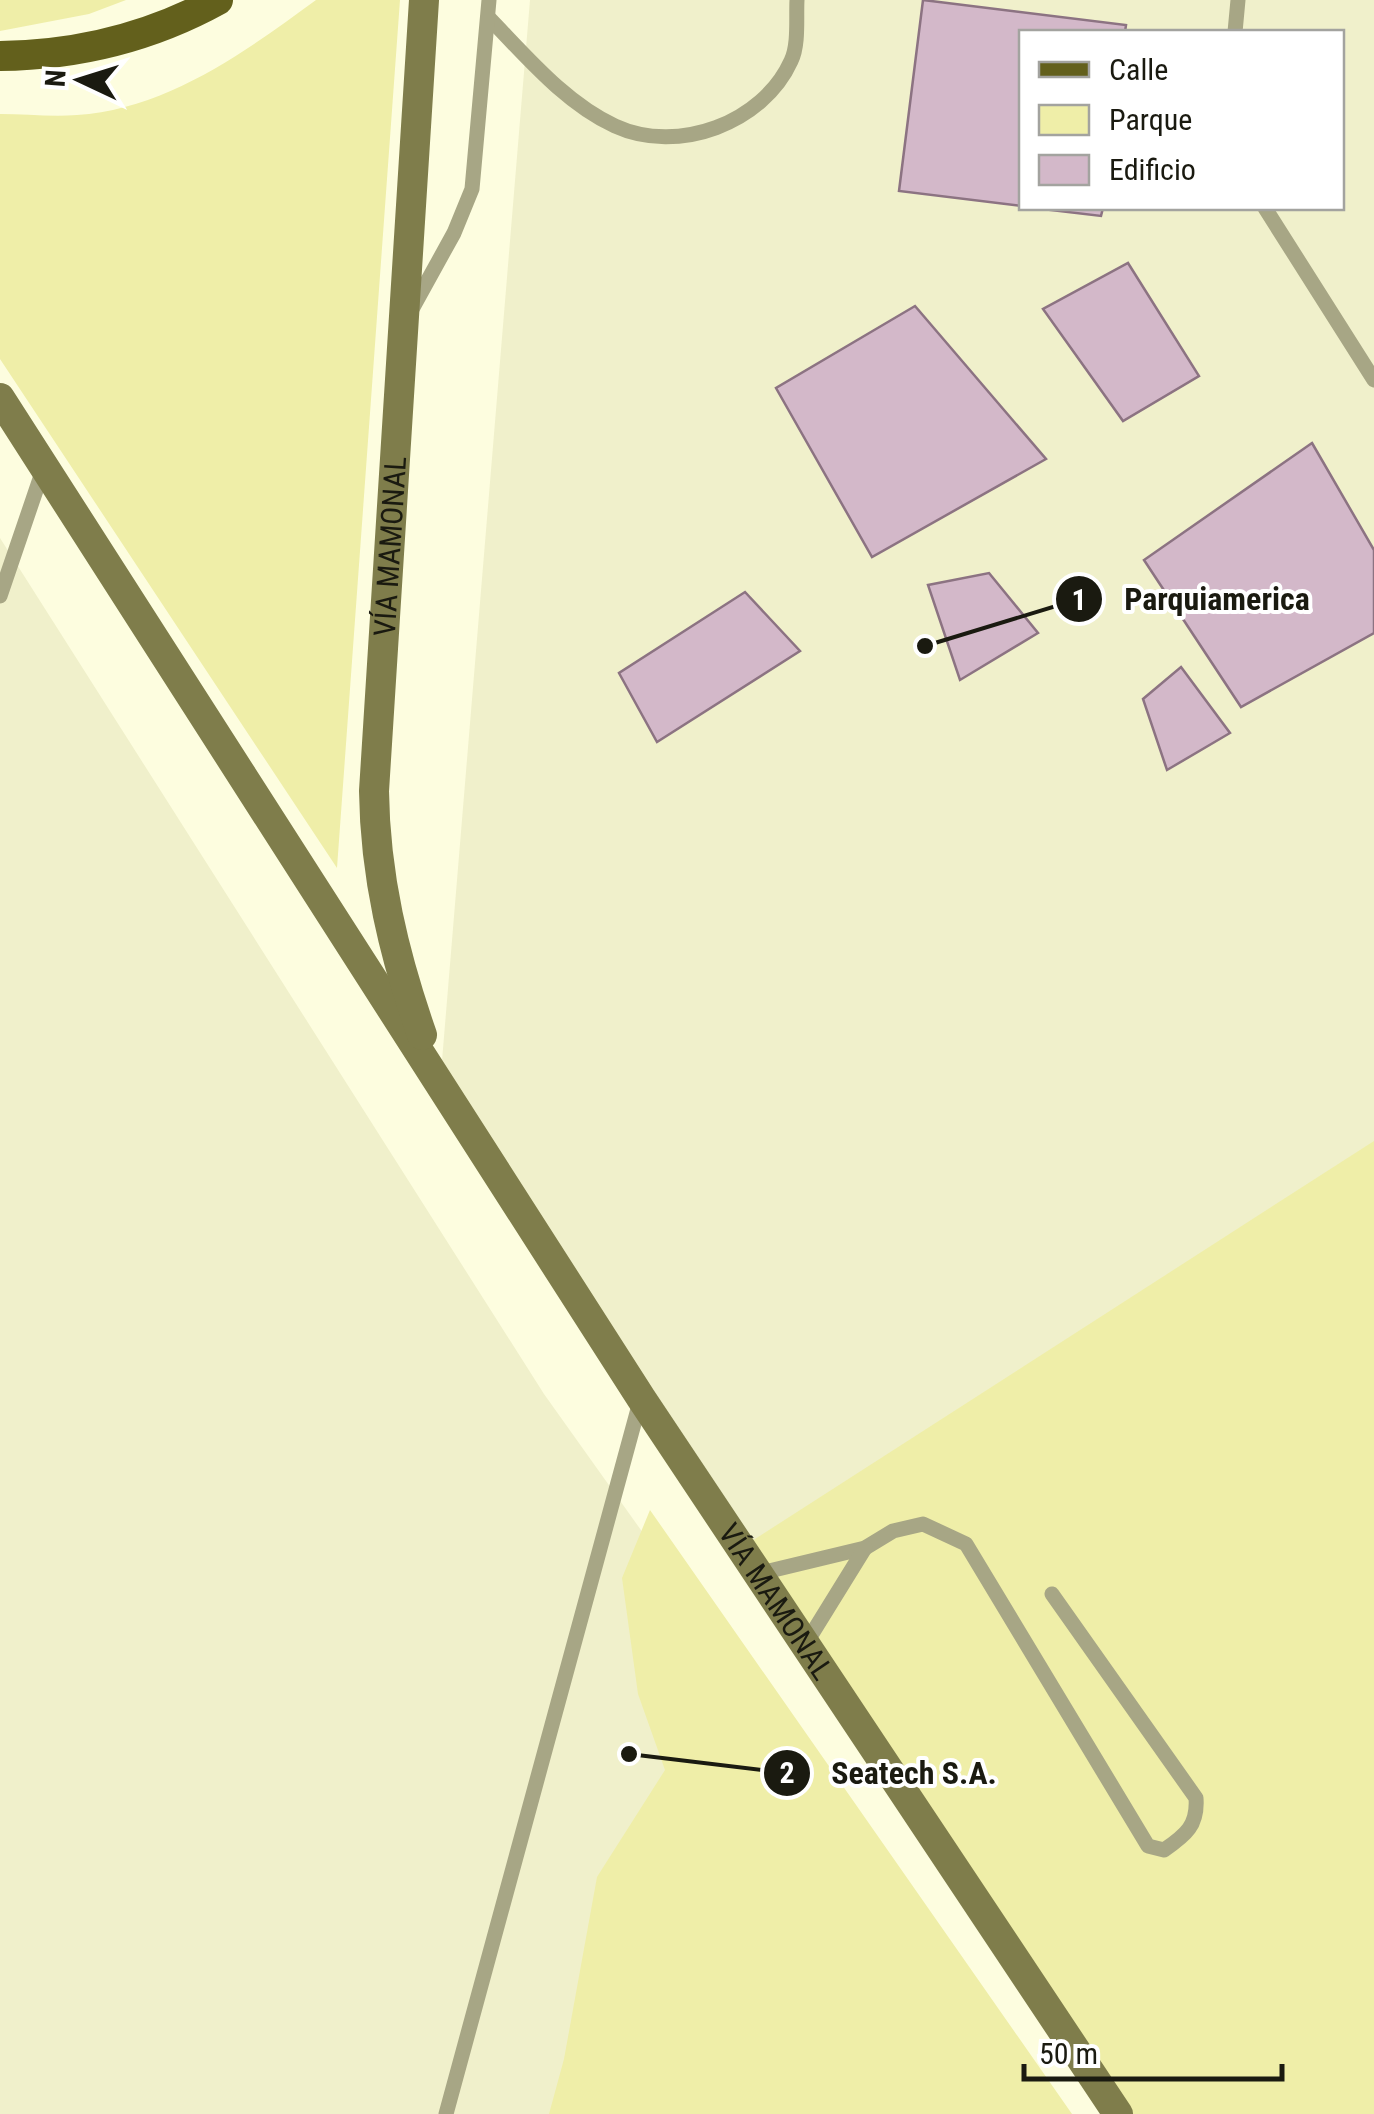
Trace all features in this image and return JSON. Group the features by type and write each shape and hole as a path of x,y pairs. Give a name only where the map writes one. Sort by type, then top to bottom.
{"main road":[{"path":"0,56 71,51 114,42 155,30 218,0"}],"street":[{"name":"VÍA MAMONAL","path":"424,0 379,692 375,851 396,950 440,1085"},
{"name":"VÍA MAMONAL","path":"0,398 641,1398 1118,2114"}],"lane":[{"path":"488,8 577,104 618,128 652,136 690,136 726,124 765,102 793,58 797,0"},
{"path":"1235,30 1238,0"},
{"path":"405,322 454,233 472,189 488,8"},
{"path":"1266,210 1374,380"},
{"path":"0,596 44,465"},
{"path":"0,544 20,538"},
{"path":"446,2114 641,1398"},
{"path":"757,1574 865,1548 892,1531 923,1524 966,1544 1148,1846 1164,1850 1184,1836 1198,1818 1196,1798 1052,1594"},
{"path":"805,1646 865,1548"}],"shaded area":[{"path":"530,0 1374,0 1374,2114 1118,2114 440,1085"},
{"path":"0,538 544,1394 1057,2114 0,2114"}],"green space":[{"path":"0,0 126,0 89,14 0,31"},
{"path":"316,0 400,0 337,868 0,359 0,114 77,115 142,102 233,58"},
{"path":"1374,1141 1374,2114 1118,2114 741,1548"},
{"path":"650,1510 1072,2114 549,2114 564,2059 597,1877 665,1770 638,1694 622,1578"}],"building":[{"path":"923,0 1126,25 1125,30 1019,30 1019,206 899,191"},
{"path":"1051,210 1102,210 1101,216"},
{"path":"1128,263 1199,376 1123,421 1043,309"},
{"path":"915,306 1046,459 872,557 776,388"},
{"path":"1312,443 1374,550 1374,633 1241,707 1144,560"},
{"path":"989,573 1038,633 960,680 928,585"},
{"path":"745,592 800,651 657,742 619,673"},
{"path":"1181,667 1230,733 1167,770 1143,699"}],"place":[{"name":"Parquiamerica","path":"925,646"},
{"name":"Seatech S.A.","path":"629,1754"}]}
